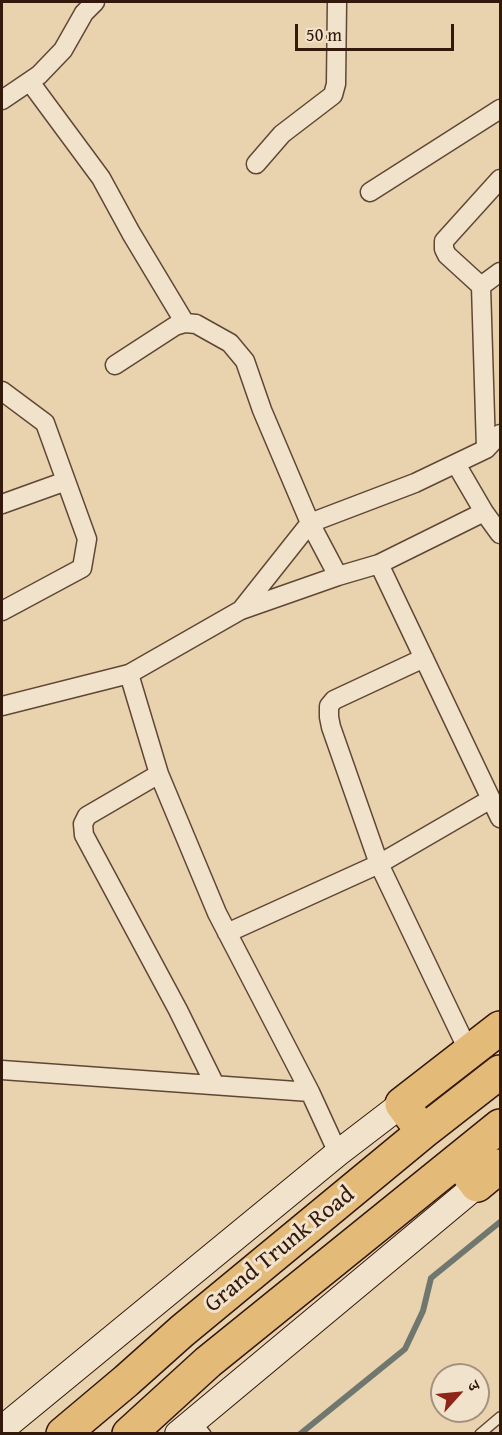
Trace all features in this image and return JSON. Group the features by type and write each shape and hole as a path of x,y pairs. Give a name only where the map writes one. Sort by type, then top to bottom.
{"highway":[{"path":"423,1132 402,1104 501,1028"},
{"name":"Grand Trunk Road","path":"63,1434 280,1250 423,1132 501,1072"},
{"name":"Grand Trunk Road","path":"129,1434 208,1362 309,1281 479,1171 501,1126"}],"street":[{"path":"2,100 39,75 63,50 84,13 94,2"},
{"path":"256,165 282,134 333,95 336,84 337,2"},
{"path":"30,82 101,178 130,233 185,323"},
{"path":"370,192 501,109"},
{"path":"486,449 481,286 447,255 444,240 501,179"},
{"path":"481,286 501,272"},
{"path":"115,365 175,326 185,323 196,324 230,343 245,361 262,410 310,523 338,576"},
{"path":"2,391 45,423 87,539 82,568 2,611"},
{"path":"241,610 310,523 415,483 456,464 486,449 501,434"},
{"path":"456,464 484,512 501,534"},
{"path":"2,504 66,480"},
{"path":"2,706 129,674 241,610 379,564 484,512"},
{"path":"379,564 424,658 492,788 501,818"},
{"path":"424,658 334,700 329,706 328,717 379,864 469,1052"},
{"path":"129,674 159,774 217,914 310,1092 338,1153"},
{"path":"159,774 87,816 83,824 84,835 178,1010 215,1085"},
{"path":"227,933 379,864 492,788"},
{"path":"2,1070 310,1092"},
{"path":"2,1429 338,1153 402,1104"},
{"path":"193,1429 479,1171"}],"lane":[{"path":"480,1434 501,1417"}],"waterway":[{"path":"300,1434 405,1349 423,1311 431,1278 500,1222"}]}
